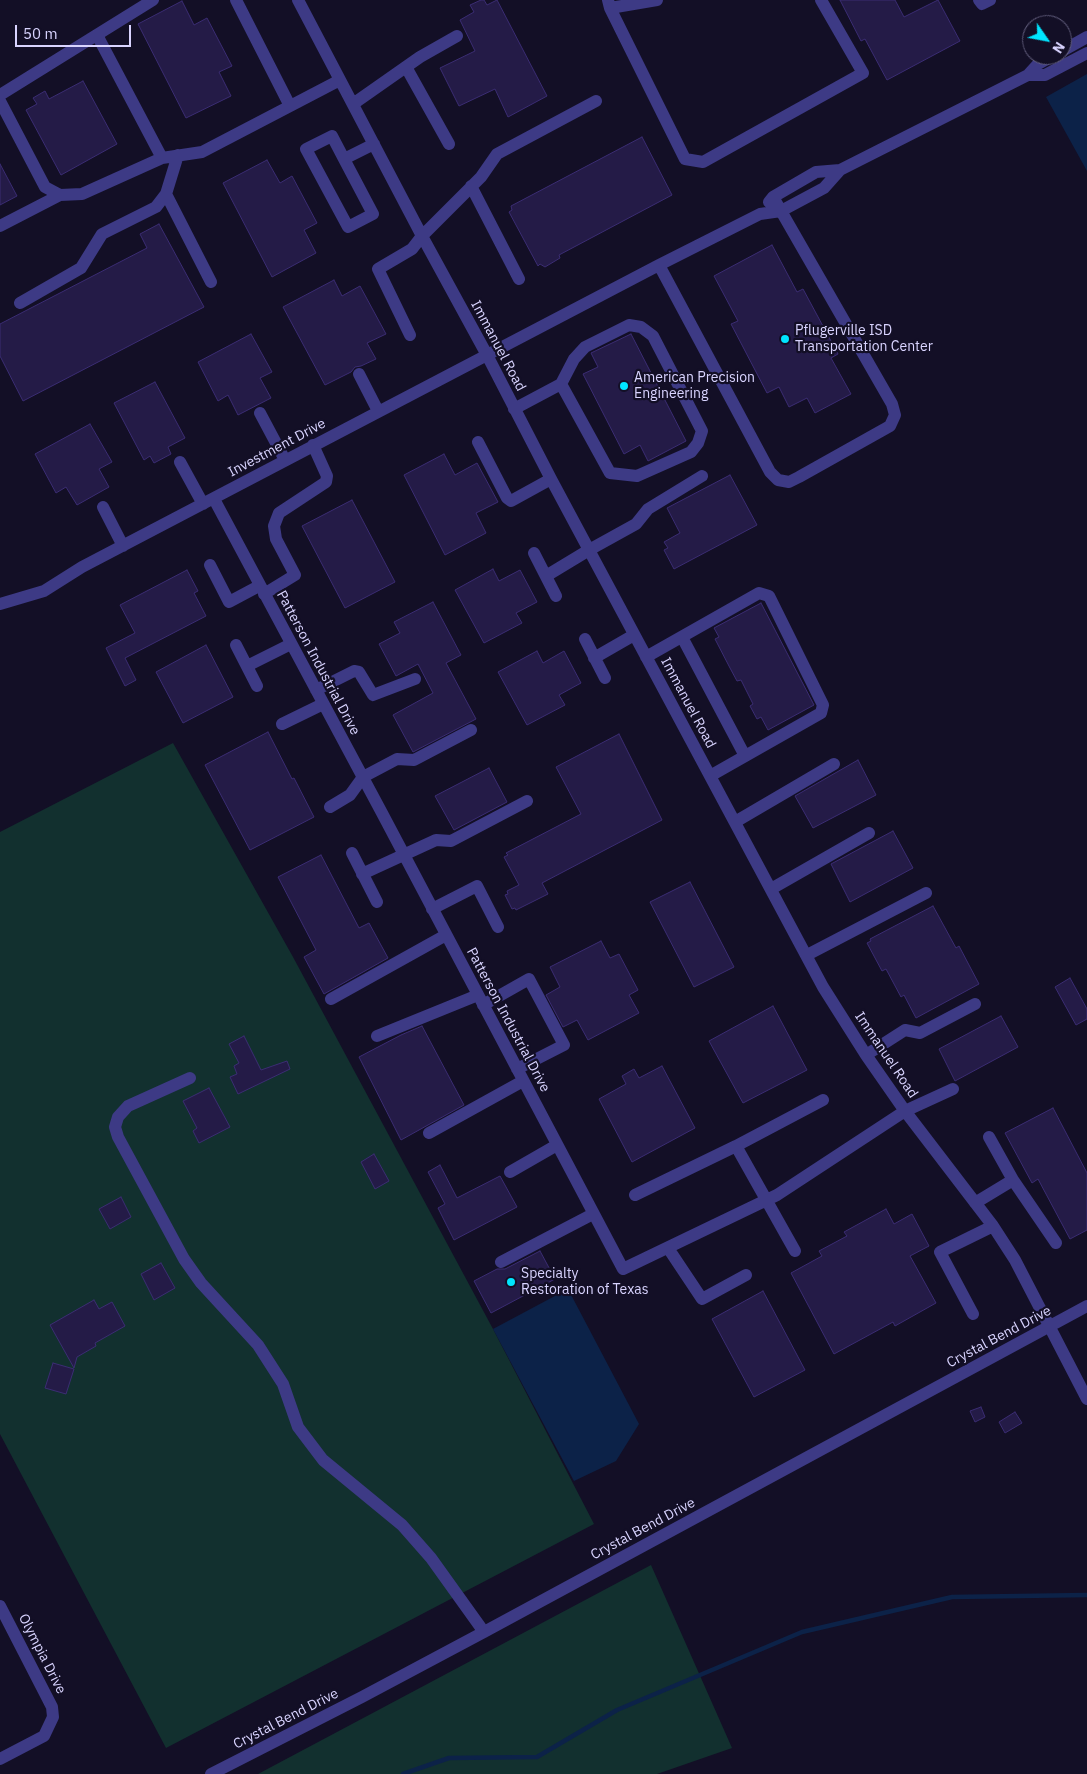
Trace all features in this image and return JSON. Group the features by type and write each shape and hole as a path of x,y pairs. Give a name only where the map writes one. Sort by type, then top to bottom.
{"street":[{"path":"0,95 153,0"},
{"path":"236,0 290,106"},
{"name":"Immanuel Road","path":"298,0 551,479 823,987 866,1055 993,1226 1015,1260 1087,1399"},
{"path":"657,0 609,4 685,160 703,162 863,73 821,0"},
{"path":"979,0 982,4 990,0"},
{"path":"97,35 162,158"},
{"path":"353,104 406,67 457,36"},
{"path":"1072,45 1087,37"},
{"path":"1028,75 1044,75 1087,53"},
{"path":"760,214 782,211 824,188 840,170 1028,75 1037,65"},
{"path":"406,67 449,144"},
{"path":"0,226 60,195 82,194 162,158 202,152 340,80"},
{"path":"0,101 46,186 60,195"},
{"path":"410,335 378,268 412,249 422,236 481,177 497,154 596,101"},
{"path":"332,136 344,159 373,214 348,227 306,149 332,136"},
{"path":"344,159 374,144"},
{"path":"20,303 81,268 102,234 156,207 166,194 178,155"},
{"path":"760,214 773,197 816,172 840,170"},
{"path":"471,186 519,279"},
{"path":"166,194 212,282"},
{"path":"658,265 770,472 778,480 789,482 890,426 895,415 892,404 773,197"},
{"name":"Investment Drive","path":"0,604 44,591 82,567 313,445 658,265 760,214"},
{"path":"514,409 561,384 574,360 584,347 630,325 641,327 653,336 702,431 698,444 691,452 637,476 610,473 561,384"},
{"path":"358,374 378,411"},
{"path":"260,413 285,460"},
{"path":"478,442 507,498 511,501 551,479"},
{"path":"210,565 229,602 295,575 276,539 274,526 279,513 326,482 327,476 313,445"},
{"name":"Patterson Industrial Drive","path":"180,462 208,502 261,590 316,690 622,1269 767,1200 905,1110 953,1089"},
{"path":"546,576 636,524 648,509 702,476"},
{"path":"103,506 124,546"},
{"path":"534,553 556,596"},
{"path":"646,657 759,593 769,596 823,705 821,713 710,776"},
{"path":"594,658 634,635"},
{"path":"682,637 745,756"},
{"path":"585,639 605,678"},
{"path":"247,666 290,644"},
{"path":"236,645 257,686"},
{"path":"316,690 354,671 359,672 373,695 415,679"},
{"path":"282,724 323,704"},
{"path":"330,808 350,795 363,777 397,758 414,760 471,730"},
{"path":"735,822 834,764"},
{"path":"362,874 436,840 451,841 526,801"},
{"path":"771,889 869,833"},
{"path":"352,853 377,902"},
{"path":"432,909 476,886 498,927"},
{"path":"807,955 926,893"},
{"path":"331,999 446,935"},
{"path":"377,1036 480,1000 528,979 564,1045 517,1069"},
{"path":"866,1055 905,1030 920,1033 975,1004"},
{"path":"190,1078 128,1106 118,1117 115,1127 118,1137 184,1259 201,1283 258,1345 283,1384 298,1427 323,1460 402,1525 431,1558 484,1632"},
{"path":"429,1133 523,1081"},
{"path":"635,1196 736,1146 822,1100"},
{"path":"989,1137 1013,1180 1056,1243"},
{"path":"510,1172 557,1145"},
{"path":"736,1146 794,1251"},
{"path":"975,1202 1013,1180"},
{"path":"501,1262 593,1214"},
{"path":"973,1314 940,1252 993,1226"},
{"path":"668,1248 702,1298 746,1275"},
{"name":"Crystal Bend Drive","path":"211,1774 484,1632 1087,1306"},
{"name":"Olympia Drive","path":"0,1606 52,1707 53,1717 44,1736 0,1759"}],"green space":[{"path":"173,743 293,957 493,1329 594,1524 166,1748 0,1434 0,832"},
{"path":"651,1565 732,1748 657,1774 258,1774"}],"water":[{"path":"1087,74 1087,171 1046,97"},
{"path":"568,1289 639,1424 616,1461 574,1481 493,1329"}],"building":[{"path":"484,0 487,5 497,0 547,96 508,117 495,89 459,106 440,68 475,51 460,20 474,12 470,5"},
{"path":"840,0 895,0 904,17 938,0 960,41 887,80 865,39 861,41"},
{"path":"182,1 194,25 207,18 232,66 219,72 231,96 186,118 138,24"},
{"path":"83,81 117,144 61,175 26,110 37,104 33,98 45,91 49,99"},
{"path":"642,137 672,195 559,255 560,258 545,267 540,264 538,266 509,212 512,210 511,206"},
{"path":"267,160 280,183 292,176 317,223 304,230 316,253 272,277 223,183"},
{"path":"0,164 17,196 0,205"},
{"path":"159,224 204,307 23,401 0,356 0,324 147,248 140,234"},
{"name":"Pflugerville ISD Transportation Center","path":"772,245 797,292 803,289 838,354 831,358 851,394 815,413 807,398 789,407 779,387 767,393 731,324 738,321 714,276"},
{"path":"334,280 342,296 360,286 386,334 367,343 376,359 355,367 351,372 325,385 283,307"},
{"path":"251,334 272,372 260,378 271,398 238,415 228,395 218,401 198,362"},
{"name":"American Precision Engineering","path":"631,334 686,441 648,461 640,445 624,454 583,374 598,367 591,353"},
{"path":"155,382 185,438 168,447 171,454 154,463 150,456 144,460 114,403"},
{"path":"90,424 112,462 99,469 109,487 77,505 66,487 56,493 35,454"},
{"path":"444,454 455,475 477,463 498,502 476,513 486,533 445,555 404,475"},
{"path":"730,475 757,525 674,569 664,550 668,548 664,542 680,533 667,508"},
{"path":"352,500 395,582 345,608 302,526"},
{"path":"493,569 499,581 520,570 537,602 516,613 522,623 484,643 455,590"},
{"path":"187,570 198,591 194,593 206,616 125,658 136,680 125,686 106,648 135,633 120,605"},
{"path":"433,602 461,655 446,663 476,719 413,752 393,715 433,693 418,664 396,676 379,644 400,633 394,622"},
{"path":"761,603 814,705 768,730 761,717 757,719 750,706 753,704 741,680 737,681 715,639 719,637 714,628"},
{"path":"206,645 233,697 183,723 156,672"},
{"path":"537,651 543,663 564,651 581,683 559,695 565,705 527,725 498,672"},
{"path":"268,732 314,817 250,850 205,765"},
{"path":"619,734 662,820 542,883 548,894 516,910 515,908 512,909 505,895 508,894 507,891 519,885 504,857 508,855 506,853 581,814 556,767"},
{"path":"858,760 876,795 813,828 795,796"},
{"path":"489,768 507,802 454,830 435,796"},
{"path":"893,831 913,868 850,902 831,864"},
{"path":"321,855 359,928 369,923 388,958 324,994 304,957 316,950 278,877"},
{"path":"690,882 734,967 694,987 650,902"},
{"path":"933,906 956,948 959,946 979,984 916,1018 904,995 901,997 886,969 882,971 867,943 871,941 870,939"},
{"path":"601,941 610,958 619,954 638,990 629,995 639,1013 588,1040 577,1020 563,1027 546,995 560,987 550,967"},
{"path":"1070,978 1087,1009 1087,1019 1076,1025 1055,987"},
{"path":"773,1006 807,1070 743,1103 709,1041"},
{"path":"1001,1016 1018,1047 955,1081 939,1049"},
{"path":"422,1026 464,1105 401,1140 359,1057"},
{"path":"244,1036 261,1070 287,1061 290,1069 238,1094 230,1077 237,1074 234,1066 239,1063 229,1044"},
{"path":"662,1066 695,1128 632,1162 599,1099 626,1084 622,1076 634,1069 639,1078"},
{"path":"209,1088 230,1127 199,1143 193,1131 197,1128 183,1101"},
{"path":"1053,1108 1087,1173 1087,1230 1070,1239 1038,1179 1032,1183 1005,1133"},
{"path":"374,1154 389,1181 375,1189 361,1162"},
{"path":"440,1165 457,1198 500,1176 517,1207 454,1240 438,1208 445,1204 428,1172"},
{"path":"121,1197 131,1217 110,1229 99,1209"},
{"path":"886,1209 894,1224 912,1214 929,1246 910,1256 936,1303 895,1326 893,1322 834,1354 791,1273 822,1256 819,1251 847,1236 844,1232"},
{"path":"540,1251 555,1279 491,1313 474,1281 497,1269 505,1269"},
{"path":"161,1263 175,1288 154,1300 141,1274"},
{"path":"763,1291 805,1370 754,1397 712,1319"},
{"path":"94,1300 99,1309 112,1302 125,1326 95,1343 96,1346 77,1357 74,1368 50,1325"},
{"path":"53,1363 74,1369 66,1394 45,1388"},
{"path":"981,1407 985,1417 975,1422 970,1411"},
{"path":"1015,1412 1022,1423 1005,1433 999,1422"}],"waterway":[{"path":"403,1774 449,1758 537,1757 617,1710 802,1632 952,1597 1087,1595"}],"place":[{"name":"Pflugerville ISD Transportation Center","path":"785,339"},
{"name":"American Precision Engineering","path":"624,386"},
{"name":"Specialty Restoration of Texas","path":"511,1282"}]}
